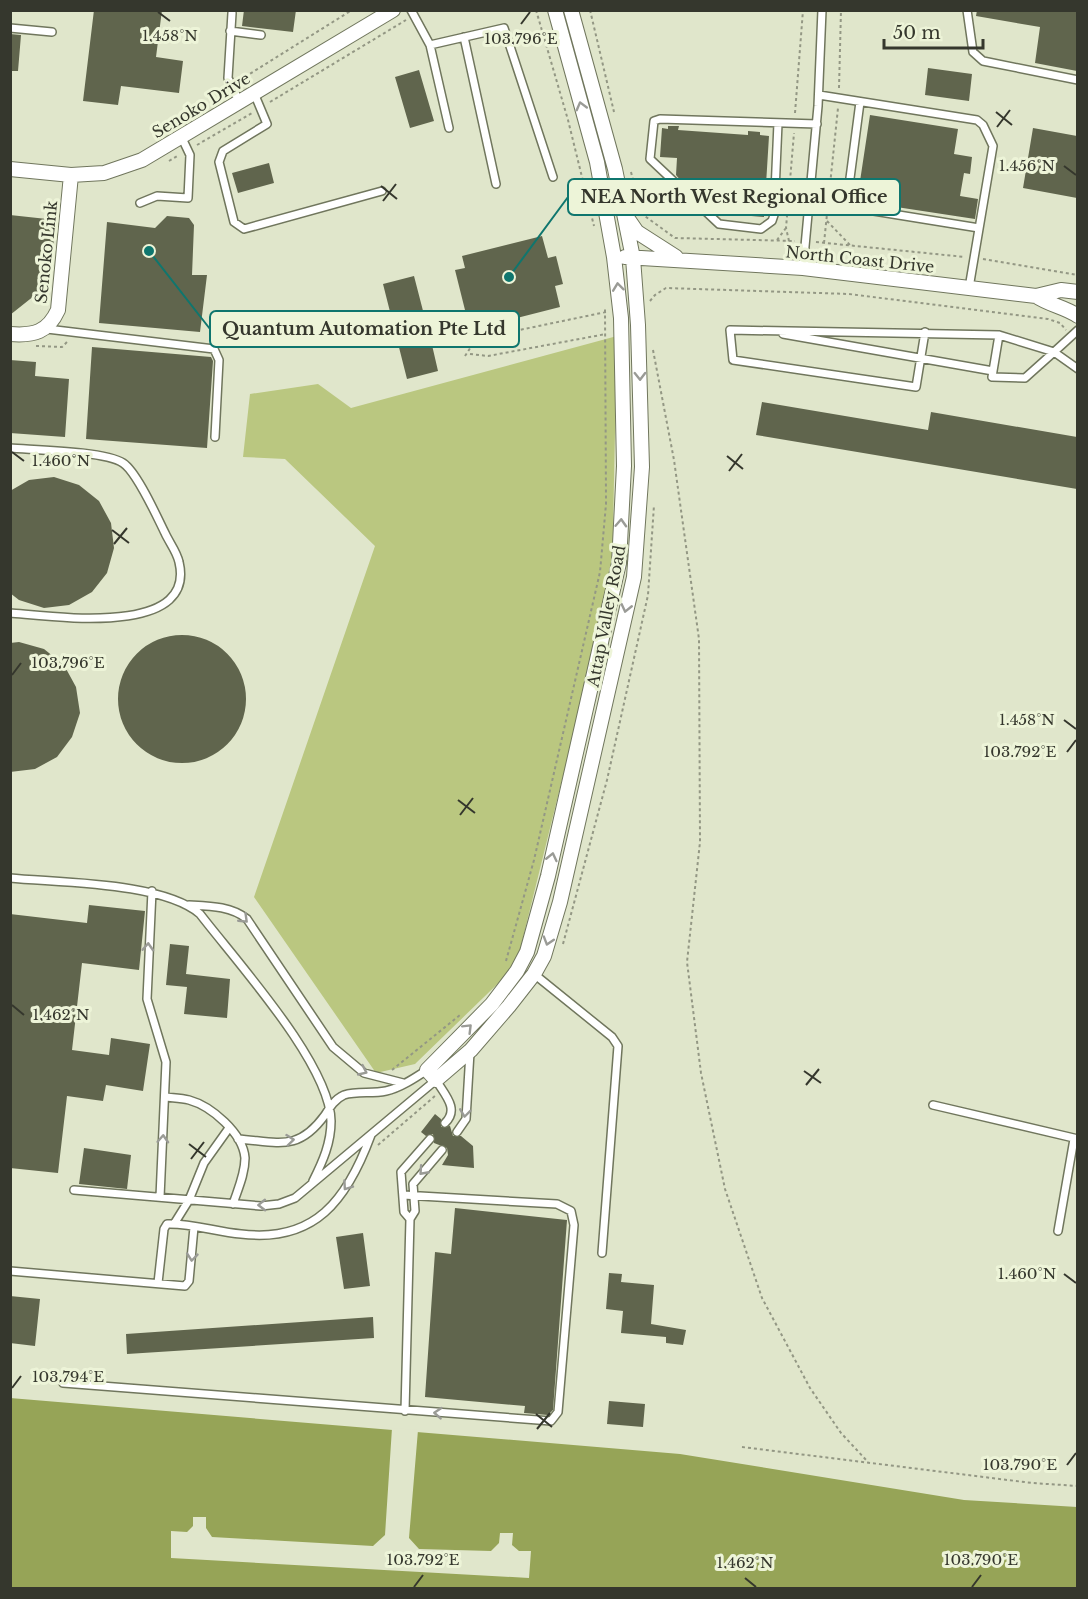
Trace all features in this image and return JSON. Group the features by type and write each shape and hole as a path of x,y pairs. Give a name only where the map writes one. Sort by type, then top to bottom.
{"street":[{"name":"Senoko Drive","path":"10,169 71,175 104,173 142,160 393,10"},
{"name":"Attap Valley Road","path":"435,1080 517,971 527,952 548,876 619,563 624,466 621,318 614,256 597,162 555,10"},
{"name":"Attap Valley Road","path":"435,1080 471,1050 534,975 544,956 560,902 633,577 642,467 638,321 633,258 625,216 571,10"},
{"name":"Senoko Link","path":"10,334 29,335 47,328 58,310 71,175"},
{"name":"North Coast Drive","path":"625,216 637,232 680,260"},
{"name":"North Coast Drive","path":"614,256 803,268 1036,296 1061,290 1077,292"},
{"name":"North Coast Drive","path":"1036,296 1051,306 1069,310 1077,316"},
{"path":"624,466 642,467"}],"lane":[{"path":"411,10 430,45 449,128"},
{"path":"803,268 817,124 822,10"},
{"path":"967,10 974,52 983,61 1077,80"},
{"path":"232,13 228,78 230,87 239,101"},
{"path":"10,28 52,32"},
{"path":"430,45 504,28 553,177"},
{"path":"230,31 261,35"},
{"path":"464,37 496,184"},
{"path":"254,93 267,124 223,151 219,162 234,222 239,227 244,229 382,191"},
{"path":"819,95 977,120 983,125 993,146 969,288"},
{"path":"860,102 847,201 849,207 979,228"},
{"path":"778,123 774,215 772,221 760,229 719,224 650,159 654,121 660,118 817,124"},
{"path":"140,203 157,196 188,198 190,155 181,136"},
{"path":"621,318 638,321"},
{"path":"47,328 213,350 219,360 215,437"},
{"path":"925,332 916,387 733,360 730,330 925,332 999,335 1054,352 1077,369"},
{"path":"999,335 992,377 1024,378 1077,330"},
{"path":"764,331 993,371"},
{"path":"430,340 439,338"},
{"path":"10,448 104,457 124,464 143,490 179,561 180,584 170,601 143,613 111,619 10,613"},
{"path":"10,878 152,891 189,905 213,906 238,912 247,919 333,1047 364,1073 403,1083"},
{"path":"152,891 147,999 166,1062 160,1197"},
{"path":"189,905 200,914 303,1048 320,1078 329,1109 330,1140 326,1156 313,1181"},
{"path":"534,975 612,1037 618,1046 602,1253"},
{"path":"458,1132 465,1119 471,1050"},
{"path":"238,1138 278,1142 303,1138 337,1099 346,1095 387,1091 414,1079 435,1080"},
{"path":"435,1080 453,1108 452,1115 446,1123"},
{"path":"74,1190 233,1204 279,1204 295,1198 435,1080"},
{"path":"165,1097 188,1099 202,1105 238,1138 245,1158 243,1177 233,1204"},
{"path":"933,1105 1076,1139 1058,1230"},
{"path":"174,1224 189,1200 204,1163 229,1128"},
{"path":"158,1283 164,1229 167,1224 270,1236 288,1234 306,1227 322,1216 339,1198 362,1158 371,1133"},
{"path":"410,1219 404,1212 402,1168 430,1139"},
{"path":"405,1411 410,1219 415,1211 413,1196 415,1180 442,1149"},
{"path":"63,1383 551,1421 558,1412 574,1225 571,1210 557,1204 403,1195"},
{"path":"10,1271 185,1286 188,1284 194,1227"}],"path":[{"path":"230,87 352,10"},
{"path":"536,10 568,120 596,235"},
{"path":"824,243 839,98 841,10"},
{"path":"827,221 850,245"},
{"path":"776,241 786,228"},
{"path":"649,288 655,294"},
{"path":"651,301 655,294 666,288 870,297 1048,319 1060,323 1071,336"},
{"path":"506,962 534,860 600,572 606,504 606,312 604,301"},
{"path":"465,356 476,339 606,312"},
{"path":"638,321 651,341 668,427 699,639 700,842 687,962 701,1073 725,1190 762,1298 810,1388 841,1433 868,1462"},
{"path":"470,354 488,356 606,334"},
{"path":"648,345 650,365"},
{"path":"561,948 607,780 648,595 654,496"},
{"path":"382,1077 466,1010"},
{"path":"362,1158 435,1080"},
{"path":"742,1447 1077,1486"}],"shaded area":[{"path":"617,336 612,577 516,966 415,1064 376,1073 254,897 375,546 285,459 243,457 250,394 318,384 351,408"},
{"path":"10,1398 680,1454 964,1500 1077,1507 1077,1588 11,1588"}],"pier":[{"path":"392,1428 418,1430 409,1538 419,1549 491,1551 499,1543 500,1533 513,1533 512,1545 519,1551 531,1551 529,1578 171,1558 171,1531 187,1532 193,1526 193,1517 206,1517 206,1528 212,1537 373,1546 385,1535"}],"building":[{"path":"94,10 162,10 156,57 183,61 179,93 121,86 118,105 83,101"},
{"path":"244,10 296,10 293,32 242,26"},
{"path":"977,10 1077,10 1077,71 1035,63 1040,27 976,16"},
{"path":"10,34 21,35 18,71 10,71"},
{"path":"928,68 972,74 969,101 925,95"},
{"path":"419,70 434,121 410,128 395,77"},
{"path":"870,115 958,129 954,154 972,157 970,174 964,173 960,196 978,199 975,219 857,201"},
{"path":"668,126 679,126 678,130 748,135 748,131 760,132 760,135 769,136 764,217 726,214 726,202 705,201 706,188 690,187 690,182 682,182 676,175 677,158 660,157 662,128 668,129"},
{"path":"1033,128 1077,136 1077,198 1023,188"},
{"path":"269,163 274,183 238,193 232,173"},
{"path":"10,215 56,220 49,284 10,315"},
{"path":"167,216 189,218 194,225 192,275 207,275 200,332 99,323 107,222 155,228"},
{"path":"542,236 548,258 556,256 563,284 555,286 560,307 470,330 455,270 465,268 462,256"},
{"path":"414,276 429,334 425,341 432,345 438,371 407,379 383,284"},
{"path":"92,347 211,357 213,361 207,448 86,439"},
{"path":"10,360 36,362 35,376 69,379 65,437 10,433"},
{"path":"762,402 928,430 931,412 1077,437 1077,489 756,435"},
{"path":"54,477 79,485 99,501 111,523 114,548 107,573 92,592 69,605 44,608 19,600 10,593 10,491 29,480"},
{"path":"182,635 207,639 228,653 242,674 246,699 242,724 228,745 207,759 182,763 157,759 136,745 122,724 118,699 122,674 136,653 157,639"},
{"path":"19,642 44,649 64,665 76,687 80,713 72,737 57,757 35,769 10,772 10,643"},
{"path":"89,905 145,911 139,970 82,963 72,1050 109,1055 111,1038 150,1044 143,1091 106,1085 103,1101 67,1096 58,1173 10,1168 10,914 87,923"},
{"path":"170,944 189,946 186,974 230,979 227,1018 184,1014 187,987 166,985"},
{"path":"435,1114 441,1119 441,1127 450,1126 453,1136 461,1136 473,1146 474,1168 442,1165 448,1155 447,1148 434,1143 433,1134 426,1136 421,1132"},
{"path":"84,1148 131,1155 127,1189 79,1184"},
{"path":"455,1208 567,1220 553,1410 548,1415 524,1413 525,1406 425,1397 435,1252 451,1254"},
{"path":"363,1233 370,1286 344,1289 336,1237"},
{"path":"609,1273 622,1274 621,1282 654,1285 651,1324 686,1330 683,1345 666,1343 666,1337 621,1333 623,1311 606,1309"},
{"path":"10,1296 40,1299 35,1346 10,1343"},
{"path":"373,1317 374,1338 127,1354 126,1334"},
{"path":"609,1401 645,1404 643,1427 607,1424"}],"place":[{"name":"Quantum Automation Pte Ltd","path":"149,251"},
{"name":"NEA North West Regional Office","path":"509,277"}]}
